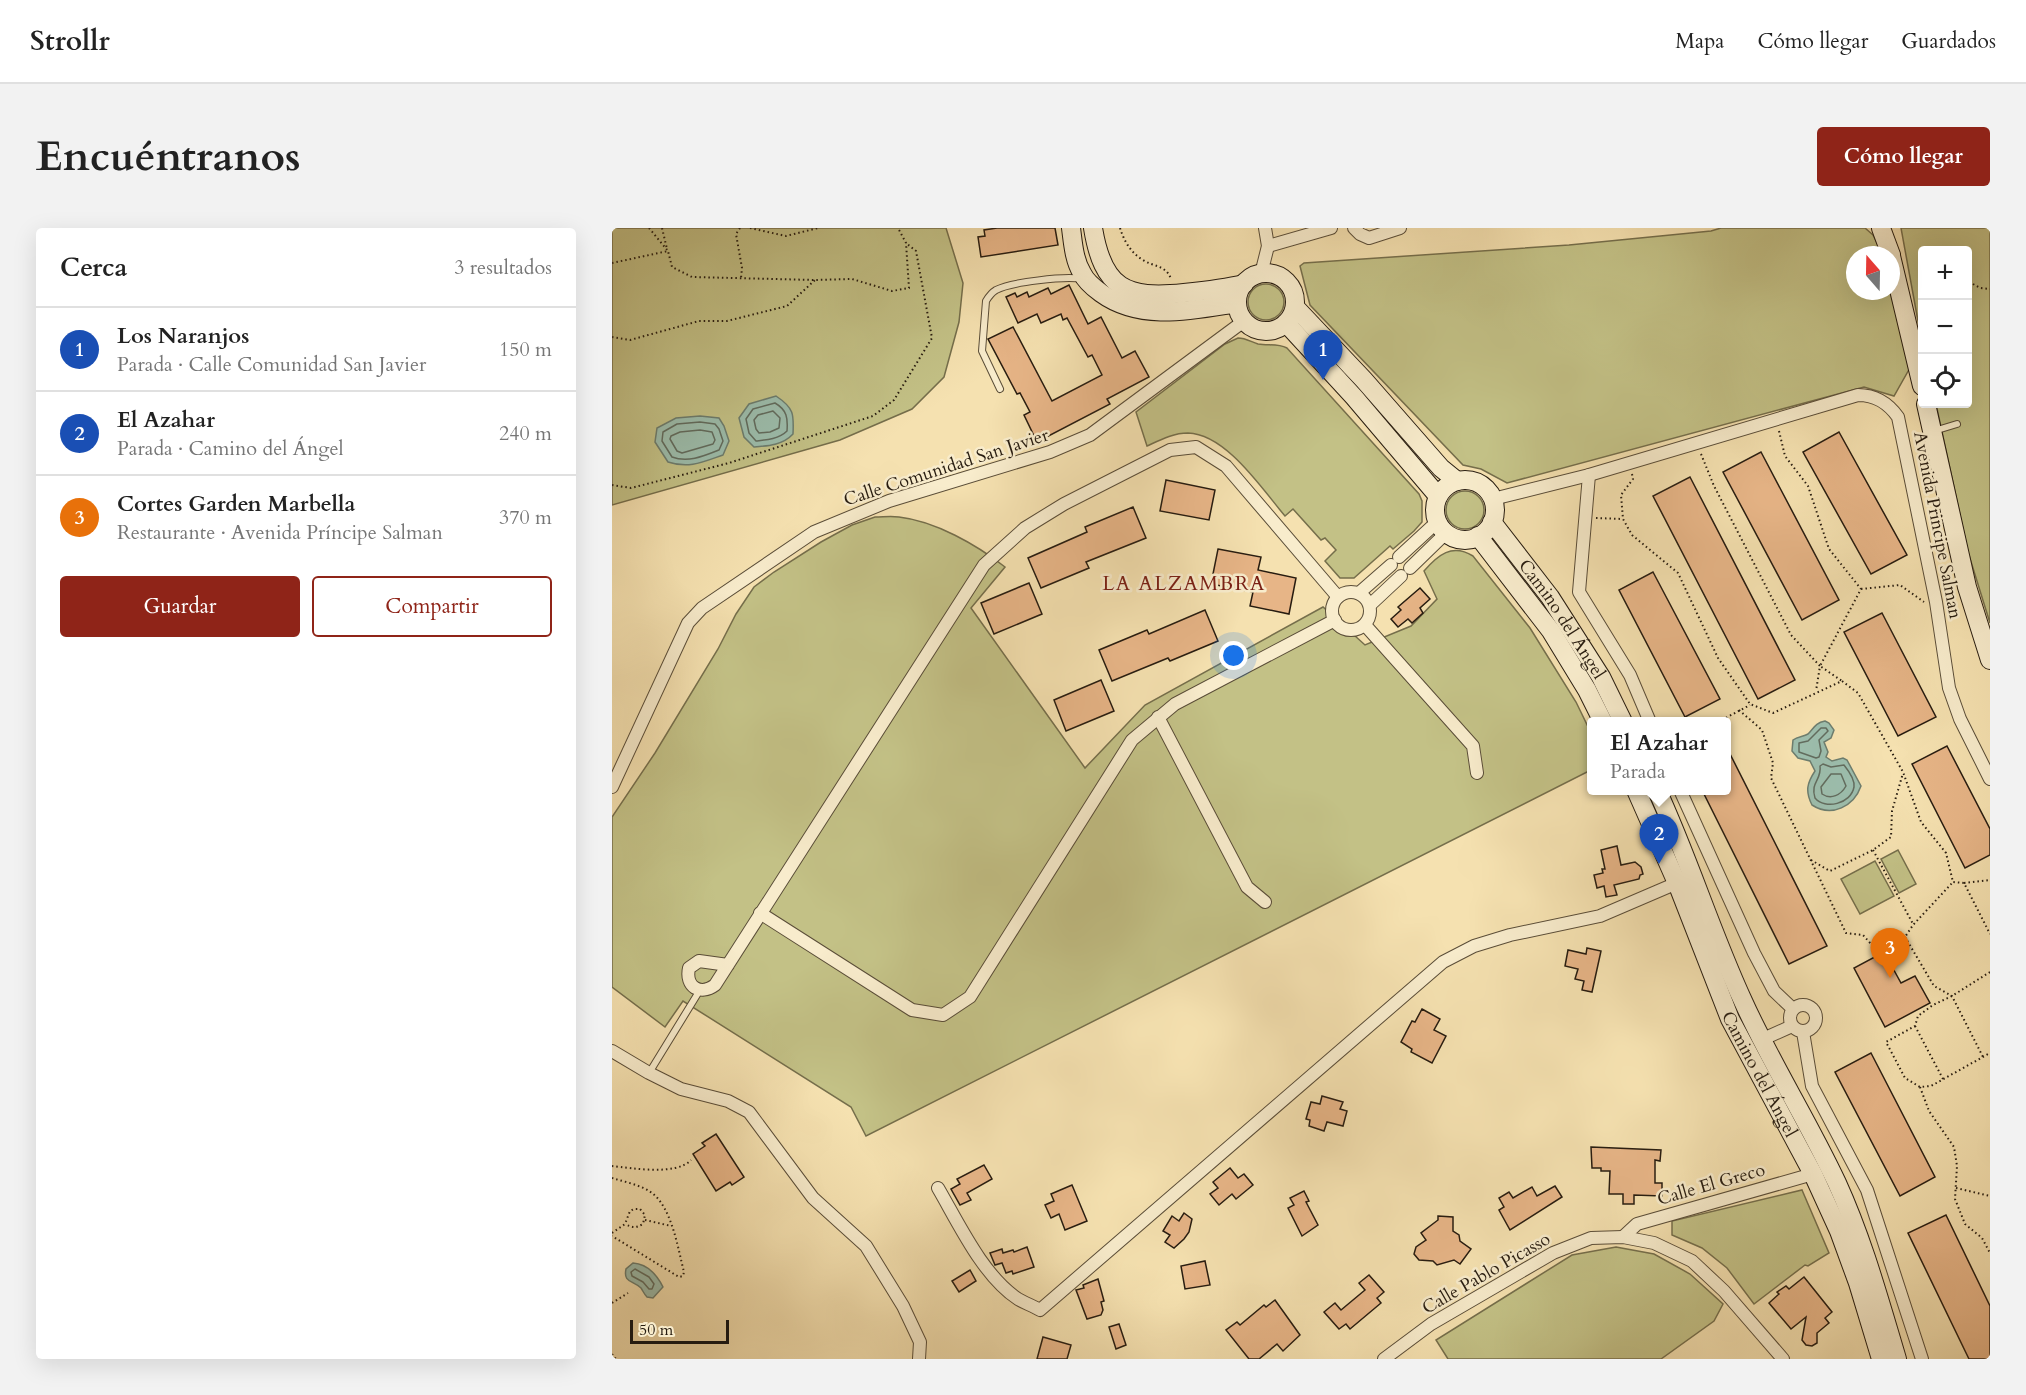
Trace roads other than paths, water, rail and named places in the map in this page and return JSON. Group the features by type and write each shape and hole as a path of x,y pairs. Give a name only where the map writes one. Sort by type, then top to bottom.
{"street":[{"path":"1071,228 1076,258 1086,280 1109,299 1126,306 1165,313 1237,303"},
{"path":"1093,228 1096,249 1101,262 1117,283 1136,293 1174,294 1244,284"},
{"path":"1261,274 1268,246 1265,228"},
{"path":"1268,246 1331,228"},
{"path":"1354,228 1369,238 1400,228"},
{"path":"1881,228 1888,246"},
{"path":"1261,274 1279,276 1287,282 1295,298 1291,315 1276,330 1264,332 1244,321 1237,303 1244,284 1252,277 1261,274"},
{"path":"1900,292 1918,366"},
{"path":"1291,315 1364,380 1441,468 1457,481"},
{"path":"1291,315 1354,397 1438,496"},
{"name":"Calle Comunidad San Javier","path":"612,788 688,623 702,608 814,532 889,501 1050,452 1090,435 1244,321"},
{"name":"Avenida Principe Salman","path":"1493,499 1589,475 1858,395 1869,395 1890,407 1898,417 1936,602 1949,688 1960,719 1990,779"},
{"path":"1927,408 1967,587 1990,660"},
{"path":"728,965 699,961 689,968 687,976 693,987 700,990 708,990 715,985 728,965 760,913 984,565 1025,528 1064,504 1170,450 1196,447 1226,466 1338,597"},
{"path":"1589,475 1579,592 1630,675 1648,717"},
{"path":"1466,480 1482,485 1493,499 1495,511 1492,522 1486,531 1478,536 1461,539 1442,528 1435,509 1438,496 1449,484 1457,481 1466,480"},
{"name":"Camino del Ángel","path":"1492,522 1556,606 1601,677 1621,717"},
{"path":"1359,593 1395,561 1442,528"},
{"path":"1370,605 1405,572 1442,528"},
{"name":"Camino del Ángel","path":"1478,536 1551,631 1600,717"},
{"path":"1345,593 1359,593 1370,605 1370,616 1365,625 1354,630 1343,628 1335,620 1332,608 1338,597 1345,593"},
{"path":"760,913 912,1010 942,1015 970,997 1132,740 1175,704 1335,620"},
{"path":"1365,625 1473,746 1477,774"},
{"path":"1158,717 1247,887 1265,902"},
{"name":"Camino del Ángel","path":"1638,795 1677,883 1730,1019 1813,1174 1839,1232 1881,1359"},
{"name":"Camino del Ángel","path":"1659,795 1702,896 1734,981 1761,1040 1815,1137 1863,1244 1897,1359"},
{"path":"1682,795 1754,953 1774,991 1793,1009"},
{"path":"938,1188 978,1255 1000,1283 1018,1299 1040,1310 1443,963 1474,946 1510,935 1600,916 1677,883"},
{"path":"1805,1005 1811,1007 1817,1019 1815,1026 1803,1032 1797,1030 1792,1026 1790,1018 1793,1009 1805,1005"},
{"path":"1761,1040 1792,1026"},
{"path":"1803,1032 1812,1086 1867,1190 1922,1359"},
{"path":"612,1051 681,1089 728,1101 749,1112 813,1198 866,1246 884,1274 920,1342 919,1359"},
{"name":"Calle El Greco","path":"1623,1237 1637,1224 1813,1174"},
{"name":"Calle Pablo Picasso","path":"1384,1359 1431,1324 1553,1253 1591,1238 1623,1237 1654,1243 1692,1261 1724,1290 1783,1359"}],"lane":[{"path":"1000,389 982,351 986,301 989,296 999,289 1054,278 1071,277 1086,280"},
{"path":"1933,431 1957,424"},
{"path":"649,1073 700,990"}],"water":[{"path":"776,396 792,412 793,434 780,443 754,447 744,437 739,418 749,404"},
{"path":"700,416 719,418 724,426 729,441 723,455 689,465 668,462 655,442 657,428 676,418"},
{"path":"1825,721 1834,730 1831,738 1824,742 1828,752 1826,757 1832,761 1843,758 1847,760 1861,786 1848,804 1834,810 1820,809 1812,805 1808,787 1815,771 1810,761 1798,758 1792,751 1793,740 1808,734 1817,724"},
{"path":"633,1263 647,1268 661,1283 663,1287 653,1298 647,1297 638,1285 627,1279 626,1269"}],"place":[{"name":"Los Naranjos","path":"1323,380"},
{"name":"El Azahar","path":"1659,864"},
{"name":"Cortes Garden Marbella","path":"1890,978"}],"district":[{"name":"LA ALZAMBRA","path":"1184,583"}]}
